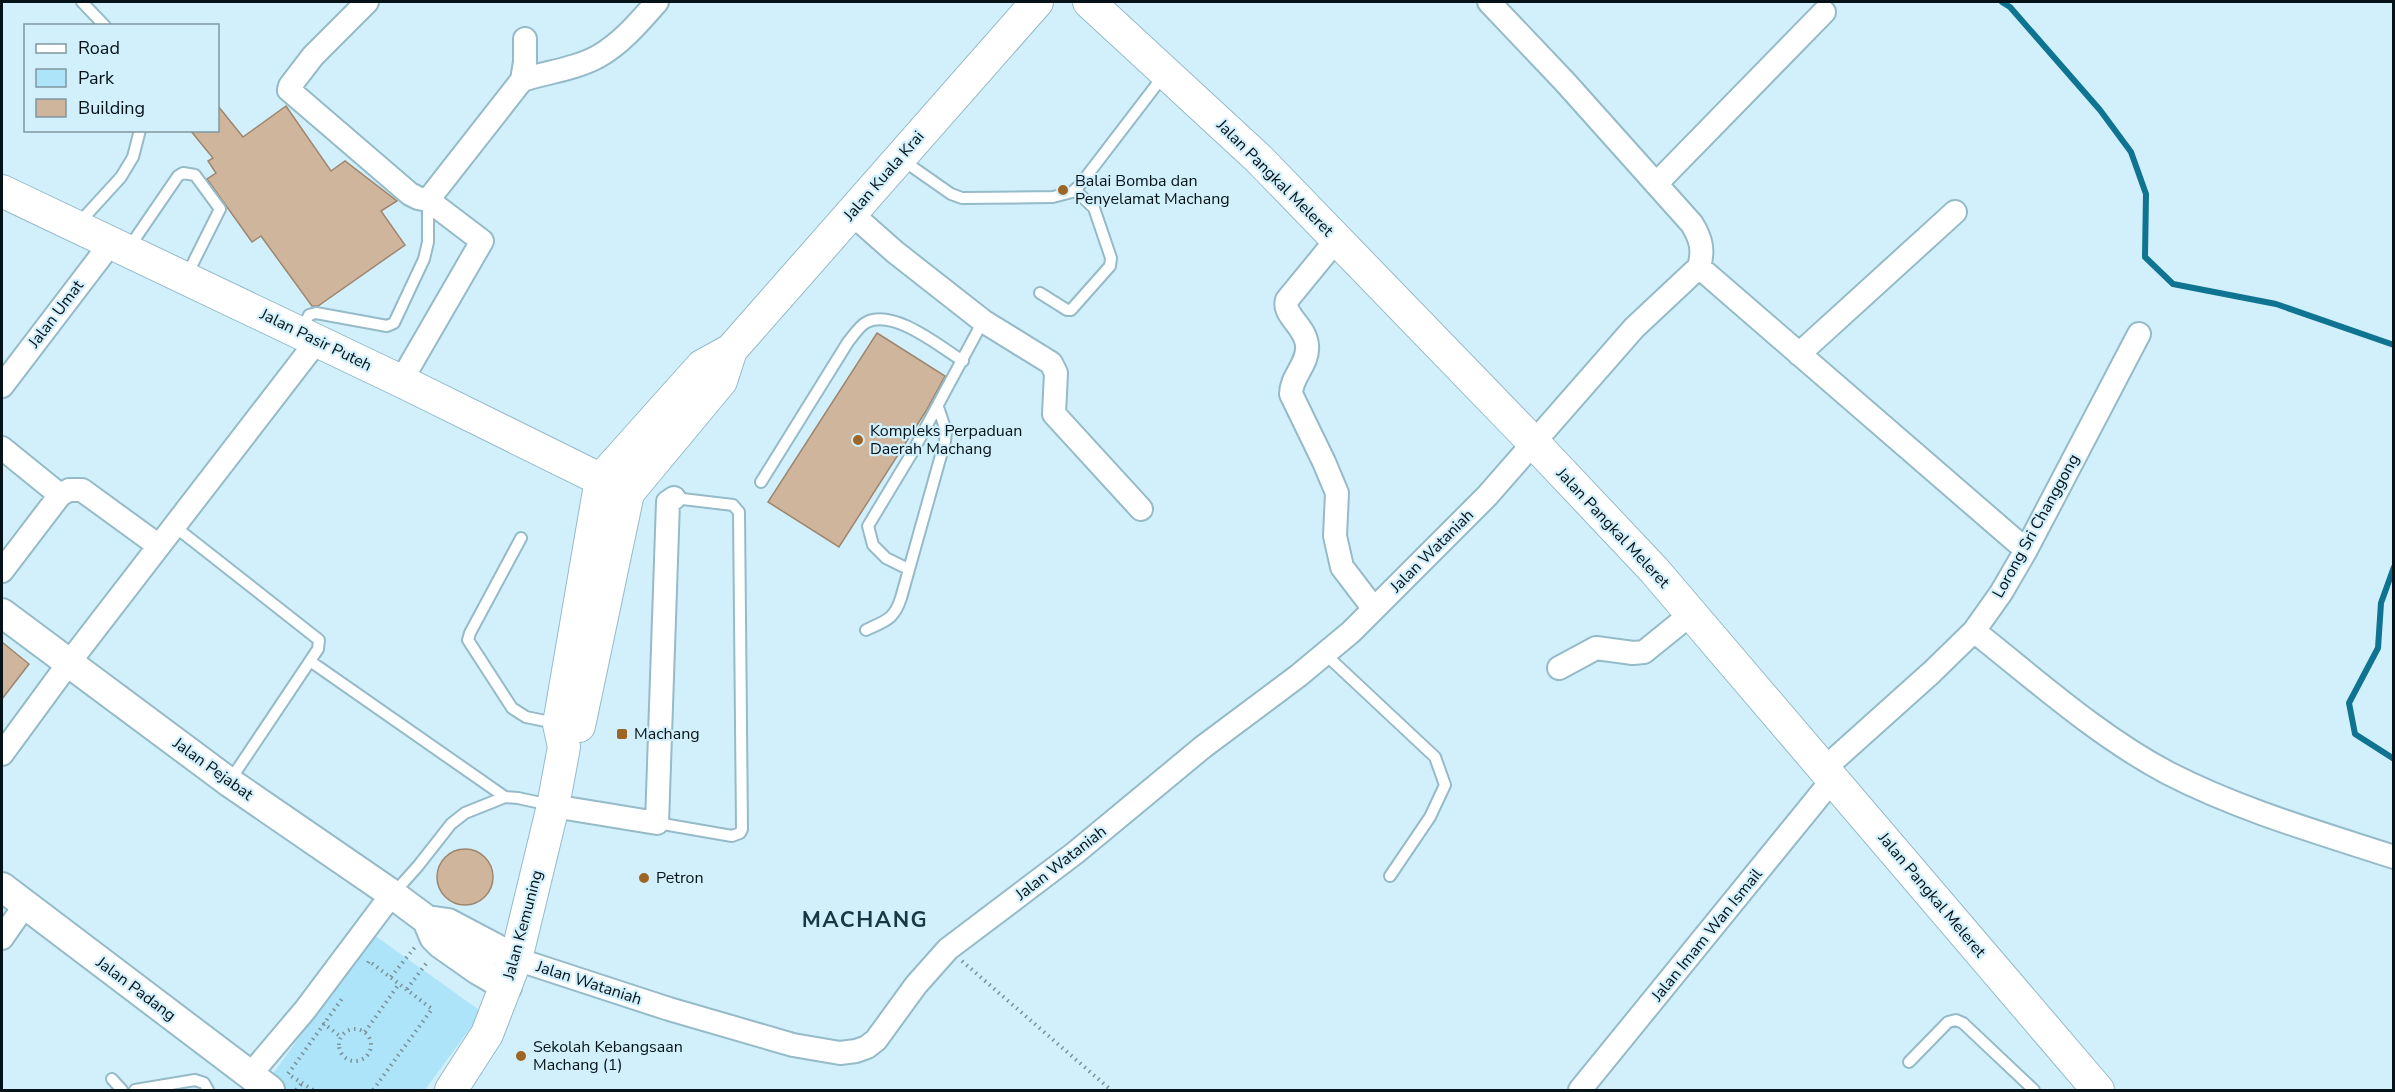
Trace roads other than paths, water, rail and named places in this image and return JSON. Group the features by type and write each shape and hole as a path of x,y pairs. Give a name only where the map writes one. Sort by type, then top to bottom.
{"main road":[{"name":"Jalan Pangkal Meleret","path":"1089,2 1259,159 1654,570 2098,1090"},
{"name":"Jalan Kuala Krai","path":"601,478 702,366 731,350 900,158 1026,5"},
{"name":"Jalan Pasir Puteh","path":"4,197 76,226 401,381 628,493"},
{"name":"Jalan Kuala Krai","path":"628,493 721,381 731,350"},
{"name":"Jalan Kemuning","path":"568,733 601,478"},
{"name":"Jalan Kemuning","path":"451,1090 487,1034 512,973 554,806 568,733 628,493"}],"street":[{"path":"367,2 313,56 289,90 411,194 428,200 482,242 401,381"},
{"path":"522,80 579,64 601,55 630,32 657,2"},
{"path":"1489,2 1656,183 1697,233 1702,250 1699,267 2026,550"},
{"path":"1656,183 1824,12"},
{"path":"428,200 522,80 525,39"},
{"path":"1799,354 1955,212"},
{"path":"852,214 895,252 983,321 1051,363 1056,373 1054,414 1141,509"},
{"path":"1336,239 1285,305 1287,312 1302,328 1308,347 1306,358 1292,386 1291,394 1337,493 1335,536 1342,567 1374,609"},
{"name":"Jalan Umat","path":"6,371 119,247"},
{"name":"Jalan Wataniah","path":"512,973 725,1026 793,1046 840,1053 856,1051 876,1040 916,984 948,949 1076,853 1203,747 1298,676 1374,609 1487,496 1535,444 1634,328 1699,267"},
{"name":"Lorong Sri Changgong","path":"1829,774 1974,631 2001,593 2026,550 2139,334"},
{"path":"2,754 174,526 309,337"},
{"path":"2,448 60,495"},
{"path":"2,571 60,495 69,490 82,490 159,546"},
{"path":"554,806 657,823 668,502 674,498"},
{"name":"Jalan Pejabat","path":"2,614 229,782 392,894 478,970 512,973"},
{"path":"1559,668 1596,648 1633,653 1644,652 1691,614"},
{"path":"1974,631 2091,724 2168,772 2260,814 2394,857"},
{"name":"Jalan Imam Wan Ismail","path":"1580,1090 1829,774"},
{"name":"Jalan Padang","path":"2,887 260,1083"},
{"path":"260,1083 305,1010 392,894"},
{"path":"2,938 25,905"}],"lane":[{"path":"82,2 103,24"},
{"path":"900,158 955,196 1063,196 1075,190 1166,72"},
{"path":"76,226 121,177 133,157 139,132"},
{"path":"119,247 178,176 183,172 195,175 220,209 185,278"},
{"path":"1040,292 1066,310 1071,310 1110,266 1110,256 1094,208 1075,190"},
{"path":"309,337 309,315 316,313 387,326 394,323 424,259 428,242 428,200"},
{"path":"761,482 848,342 866,322 884,318 898,322 963,362"},
{"path":"908,569 886,558 873,545 868,526 938,407 983,321"},
{"path":"866,630 888,621 897,611 945,441 946,431 938,407"},
{"path":"657,823 732,836 740,833 742,829 739,512 733,505 674,498"},
{"path":"174,526 317,638 319,646 229,782"},
{"path":"521,538 468,640 512,708 526,717 568,733"},
{"path":"1325,654 1435,757 1445,785 1431,817 1390,876"},
{"path":"310,661 505,797 554,806"},
{"path":"392,894 418,866 451,824 465,813 505,797"},
{"path":"1909,1062 1948,1022 1956,1020 1963,1023 2034,1090"},
{"path":"112,1079 122,1090"},
{"path":"135,1090 195,1080 204,1083 208,1090"}],"waterway":[{"path":"2002,2 2010,7 2100,110 2131,152 2146,194 2145,257 2173,284 2276,304 2394,345"},
{"path":"2394,567 2381,603 2378,648 2349,703 2355,734 2394,759"}],"place":[{"name":"Balai Bomba dan Penyelamat Machang","path":"1063,190"},
{"name":"Kompleks Perpaduan Daerah Machang","path":"858,440"},
{"name":"Machang","path":"622,734"},
{"name":"Petron","path":"644,878"},
{"name":"Sekolah Kebangsaan Machang (1)","path":"521,1056"}],"district":[{"name":"MACHANG","path":"865,920"}]}
